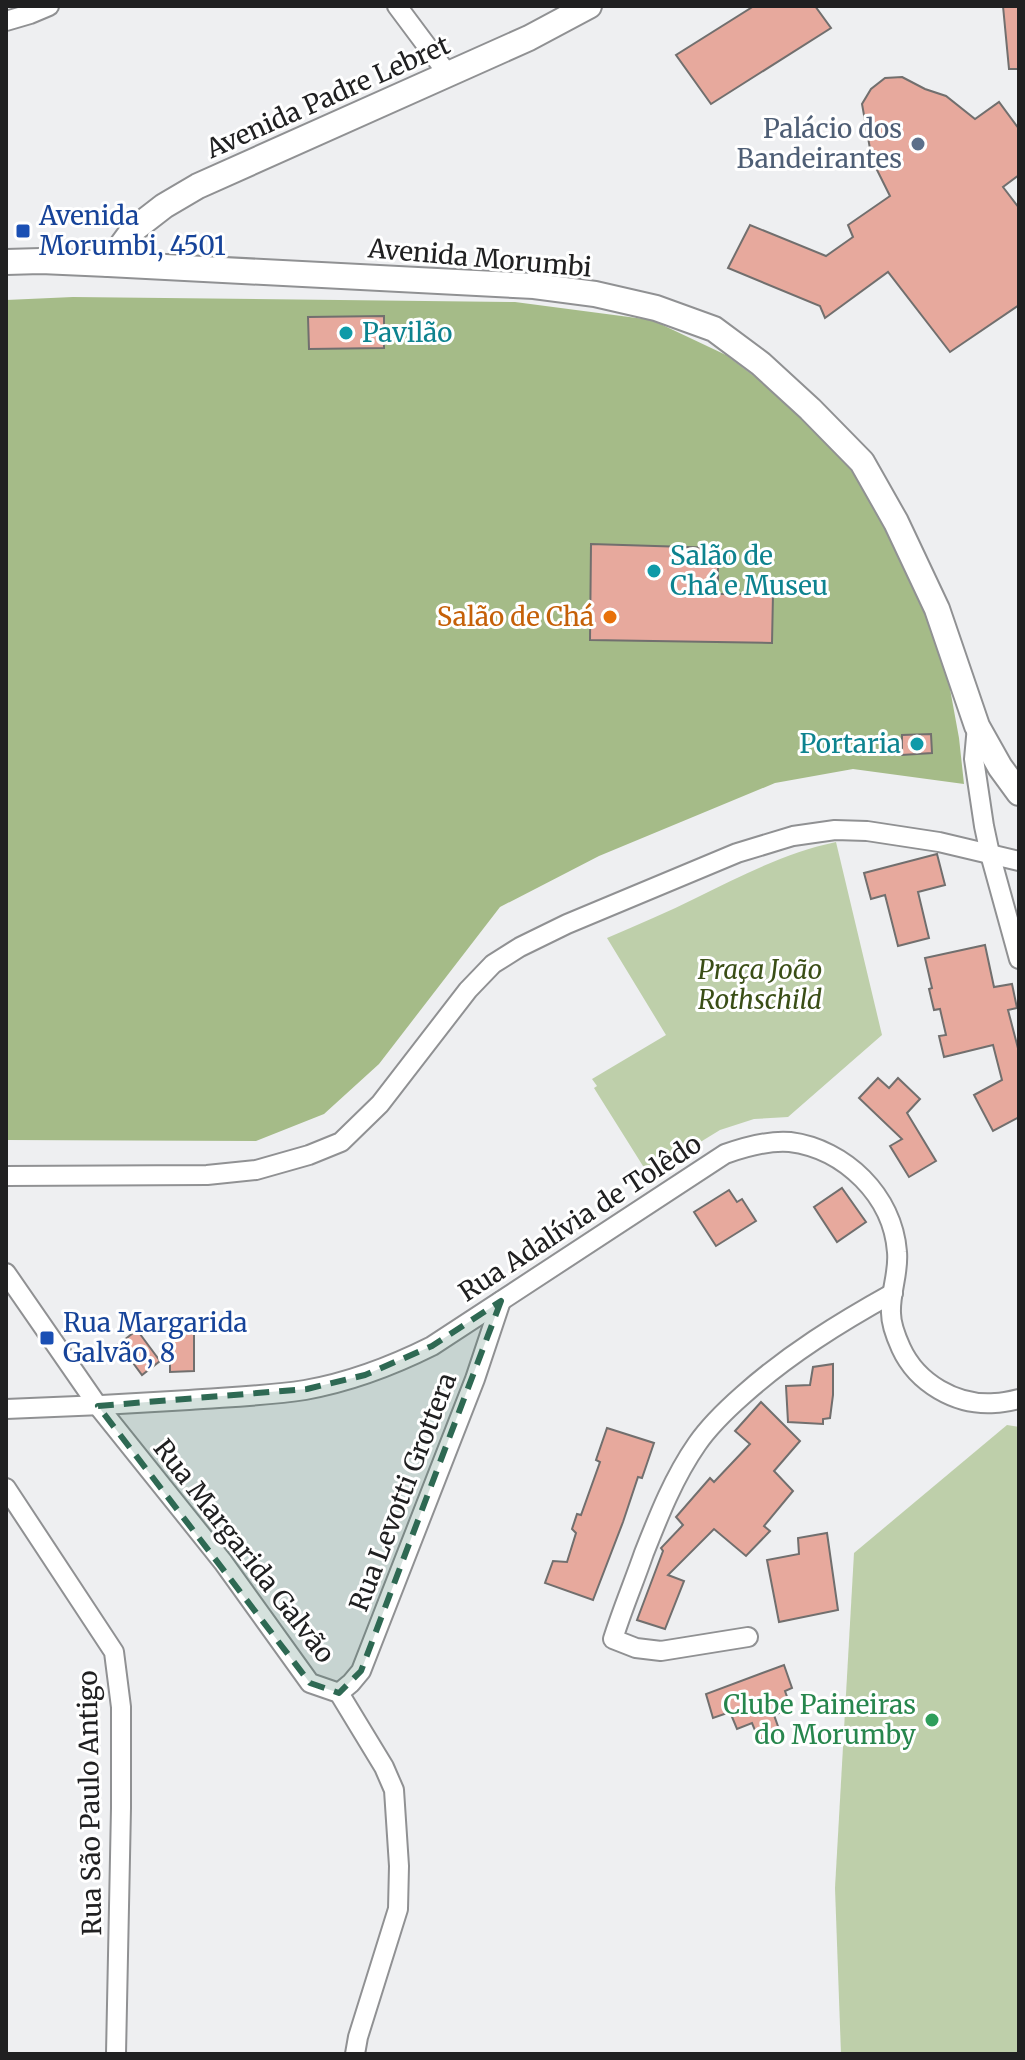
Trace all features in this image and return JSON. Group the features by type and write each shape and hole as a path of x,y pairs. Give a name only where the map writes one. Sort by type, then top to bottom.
{"main road":[{"name":"Avenida Padre Lebret","path":"108,264 133,230 164,206 198,186 529,38 589,6"},
{"path":"133,230 142,251 160,266"},
{"name":"Avenida Morumbi","path":"6,262 160,266 534,286 595,294 656,308 714,329 761,364 862,462 896,522 937,609 977,726 1019,793"}],"street":[{"path":"6,21 49,6"},
{"path":"397,6 447,73"},
{"path":"977,726 974,759 990,854 1019,959"},
{"path":"7,1178 207,1175 256,1170 341,1142 380,1104 468,990 493,964 567,924 737,853 793,836 835,830 867,831 939,842 1019,861"},
{"name":"Rua Adalívia de Tolêdo","path":"6,1409 259,1396 307,1389 365,1375 432,1346 725,1154 749,1146 789,1142 825,1152 851,1167 866,1181 885,1208 897,1251 891,1313 893,1330 907,1363 943,1393 968,1401 993,1404 1019,1399"},
{"name":"Rua Margarida Galvão","path":"6,1273 98,1406 223,1562 310,1683 339,1693 384,1767 394,1790 399,1866 398,1909 355,2054"},
{"path":"748,1637 661,1651 636,1648 613,1639 674,1482 704,1435 763,1377 830,1329 893,1293"},
{"name":"Rua Levotti Grottera","path":"339,1693 361,1671 475,1379 501,1301"},
{"name":"Rua São Paulo Antigo","path":"6,1488 114,1652 121,1707 116,2054"}],"highlighted area":[{"path":"501,1301 361,1671 339,1693 326,1690 310,1683 98,1406 307,1389 365,1375 432,1346"}],"green space":[{"path":"73,297 515,302 652,320 726,355 817,423 879,496 919,586 946,667 964,784 853,769 775,783 599,856 500,907 379,1064 324,1114 256,1141 6,1140 6,300"},
{"name":"Praça João Rothschild","path":"836,842 882,1035 788,1117 754,1119 720,1130 648,1174 594,1088 597,1086 592,1079 666,1035 607,938 766,865"},
{"name":"Clube Paineiras do Morumby","path":"1007,1425 1019,1427 1019,2054 841,2054 835,1888 854,1553"}],"building":[{"path":"754,6 815,6 831,28 711,104 676,55"},
{"path":"1003,6 1019,6 1019,69 1009,69"},
{"path":"902,77 946,96 975,119 999,102 1019,129 1019,175 1003,187 1019,208 1019,305 950,352 888,272 825,318 820,306 728,268 750,225 826,256 853,237 848,225 890,196 872,160 862,104 871,89 885,78"},
{"name":"Pavilão","path":"384,316 384,348 309,349 308,317"},
{"name":"Salão de Chá e Museu","path":"591,544 718,548 718,594 773,594 772,643 590,640"},
{"name":"Portaria","path":"931,734 932,753 902,755 902,735"},
{"path":"937,854 945,885 918,892 929,938 898,946 885,895 871,899 864,873"},
{"path":"985,945 994,987 1012,984 1017,1008 1008,1010 1019,1052 1019,1117 993,1131 974,1095 1002,1080 993,1045 944,1057 939,1036 946,1035 940,1009 934,1010 925,958"},
{"path":"878,1078 889,1088 898,1078 920,1099 907,1113 936,1161 909,1177 890,1146 902,1139 859,1098"},
{"path":"842,1188 866,1222 837,1242 814,1207"},
{"path":"729,1190 737,1202 742,1199 756,1221 716,1246 694,1212"},
{"path":"170,1327 194,1327 194,1371 170,1372"},
{"path":"137,1330 160,1361 142,1375 119,1344"},
{"path":"833,1364 830,1418 823,1419 823,1424 788,1422 786,1386 810,1385 813,1367"},
{"path":"761,1402 800,1441 774,1471 793,1491 764,1526 770,1531 746,1556 714,1529 668,1575 684,1581 665,1629 637,1620 663,1551 661,1548 683,1525 676,1517 710,1478 714,1482 750,1444 735,1431"},
{"path":"607,1428 654,1443 642,1478 638,1477 593,1600 545,1583 553,1561 567,1562 576,1533 572,1529 577,1514 581,1515 600,1462 596,1460"},
{"path":"827,1533 838,1610 779,1622 767,1560 799,1554 798,1538"},
{"path":"784,1665 792,1688 785,1691 791,1708 774,1715 780,1732 759,1740 752,1723 737,1729 730,1712 713,1718 706,1694"}],"place":[{"name":"Palácio dos Bandeirantes","path":"918,144"},
{"name":"Avenida Morumbi, 4501","path":"23,231"},
{"name":"Pavilão","path":"346,333"},
{"name":"Salão de Chá e Museu","path":"654,571"},
{"name":"Salão de Chá","path":"610,617"},
{"name":"Portaria","path":"917,744"},
{"name":"Rua Margarida Galvão, 8","path":"47,1338"},
{"name":"Clube Paineiras do Morumby","path":"932,1720"}]}
